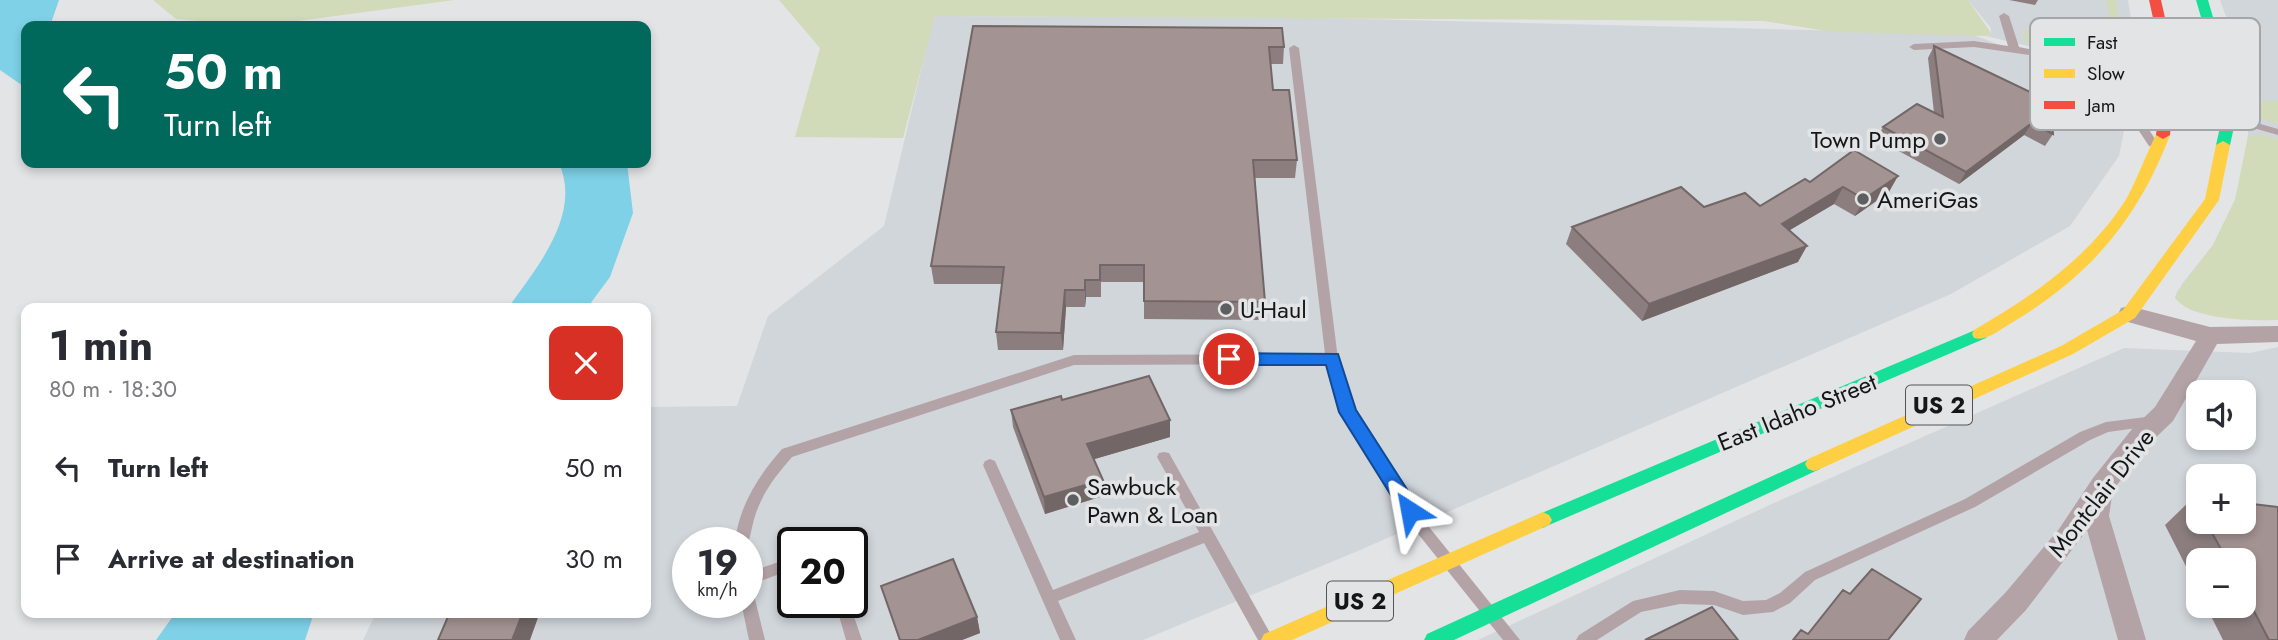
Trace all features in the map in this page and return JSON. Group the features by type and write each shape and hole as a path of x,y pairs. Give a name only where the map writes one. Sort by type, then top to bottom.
{"highway":[{"name":"East Idaho Street","path":"2155,0 2160,18"},
{"name":"East Idaho Street","path":"2202,0 2207,18"},
{"name":"East Idaho Street","path":"1269,640 1736,436 1931,357 2025,307 2070,276 2095,253 2133,204 2157,157 2164,130"},
{"name":"East Idaho Street","path":"1434,640 1952,399 2067,350 2129,314 2212,200 2227,130"},
{"path":"1411,595 1448,562"}],"street":[{"path":"2129,314 2210,336 2278,334"},
{"name":"Montclair Drive","path":"1978,640 2016,601 2068,537 2102,485 2141,436 2158,422 2210,336"},
{"path":"2102,485 2096,516 2132,640"}],"lane":[{"path":"2004,16 2014,48"},
{"path":"1914,47 1974,44 2030,51"},
{"path":"1294,48 1332,359 1348,412 1371,453 1448,562 1488,615 1511,640"},
{"path":"2260,127 2278,132"},
{"path":"2145,130 2157,157"},
{"path":"744,527 762,481 786,453 1074,360 1332,359"},
{"path":"1584,640 1638,606 1680,597 1714,598 1743,608 1768,607 1785,598 1810,576 1970,503 2085,436 2106,427 2137,421 2158,422"},
{"path":"1164,457 1269,640"},
{"path":"990,465 1068,640"},
{"path":"1050,598 1208,535"},
{"path":"752,618 757,640"},
{"path":"847,618 853,640"}],"shaded area":[{"path":"1968,0 2128,0 2131,18 2030,18 2030,46 1986,36 1991,33 1991,28"},
{"path":"2220,0 2278,0 2278,320 2236,318 2191,310 2175,298 2182,284 2213,245 2235,200 2247,152 2248,130 2260,130 2260,18 2226,18"},
{"path":"934,16 1323,18 1970,34 2030,56 2030,130 2124,130 2119,156 2070,226 1951,294 1353,553 1143,640 363,640 374,618 651,618 651,407 737,406 768,316 884,226"},
{"path":"2278,347 2278,640 1478,640 1774,503 2124,348 2250,353"}],"green space":[{"path":"153,0 454,0 298,21 176,19"},
{"path":"779,0 1968,0 1991,33 1986,36 1833,32 1764,21 935,16 903,138 795,137 820,48"},
{"path":"2106,0 2116,0 2119,18 2110,18"},
{"path":"2023,29 2030,31 2030,45 2025,41"},
{"path":"2260,101 2278,101 2278,124 2262,119"},
{"path":"2263,135 2278,139 2278,320 2223,318 2194,311 2175,298 2177,292 2213,245 2235,200 2248,136"}],"water":[{"path":"0,0 59,0 52,21 21,21 21,85 0,70"},
{"path":"561,168 628,168 633,213 610,277 591,303 511,303 553,240 565,202 565,182"},
{"path":"172,618 312,618 305,640 156,640"}],"building":[{"path":"973,26 1282,28 1284,47 1269,47 1273,90 1289,90 1297,160 1253,160 1265,302 1144,301 1144,265 1100,265 1100,280 1085,280 1085,290 1065,290 1061,333 996,332 1004,267 931,266"},
{"path":"1934,46 2030,92 2030,124 1966,172 1883,127 1917,104 1943,117"},
{"path":"1854,150 1898,176 1864,199 1843,187 1782,224 1807,246 1649,304 1572,227 1681,187 1704,207 1745,193 1760,206 1805,179 1810,182"},
{"path":"1149,376 1170,420 1087,444 1103,480 1044,497 1011,410 1061,396 1062,400"},
{"path":"2256,504 2278,507 2278,640 2269,640 2256,615 2256,548 2220,548 2213,534 2256,534"},
{"path":"953,559 977,617 918,640 900,640 881,586"},
{"path":"1872,569 1921,599 1888,640 1793,640 1801,630 1808,634 1843,590 1850,594"},
{"path":"1712,607 1738,640 1645,640"},
{"path":"447,618 521,618 512,640 438,640"}],"traffic: fast":[{"path":"2202,0 2207,18"},
{"path":"2223,145 2226,130"},
{"path":"1543,520 1980,334"},
{"path":"1434,640 1814,464"}],"traffic: slow":[{"path":"1980,334 2041,296 2092,253 2133,201 2150,170 2163,135"},
{"path":"1814,464 2067,350 2129,314 2212,200 2223,145"},
{"path":"1271,640 1543,520"}],"traffic: jam":[{"path":"2155,0 2159,18"},
{"path":"2163,135 2164,130"}],"place":[{"name":"Town Pump","path":"1940,139"},
{"name":"AmeriGas","path":"1863,199"},
{"name":"U-Haul","path":"1226,309"},
{"name":"Sawbuck Pawn & Loan","path":"1073,500"}],"route":[{"path":"1229,359 1332,359 1348,412 1371,453 1410,511"}]}
